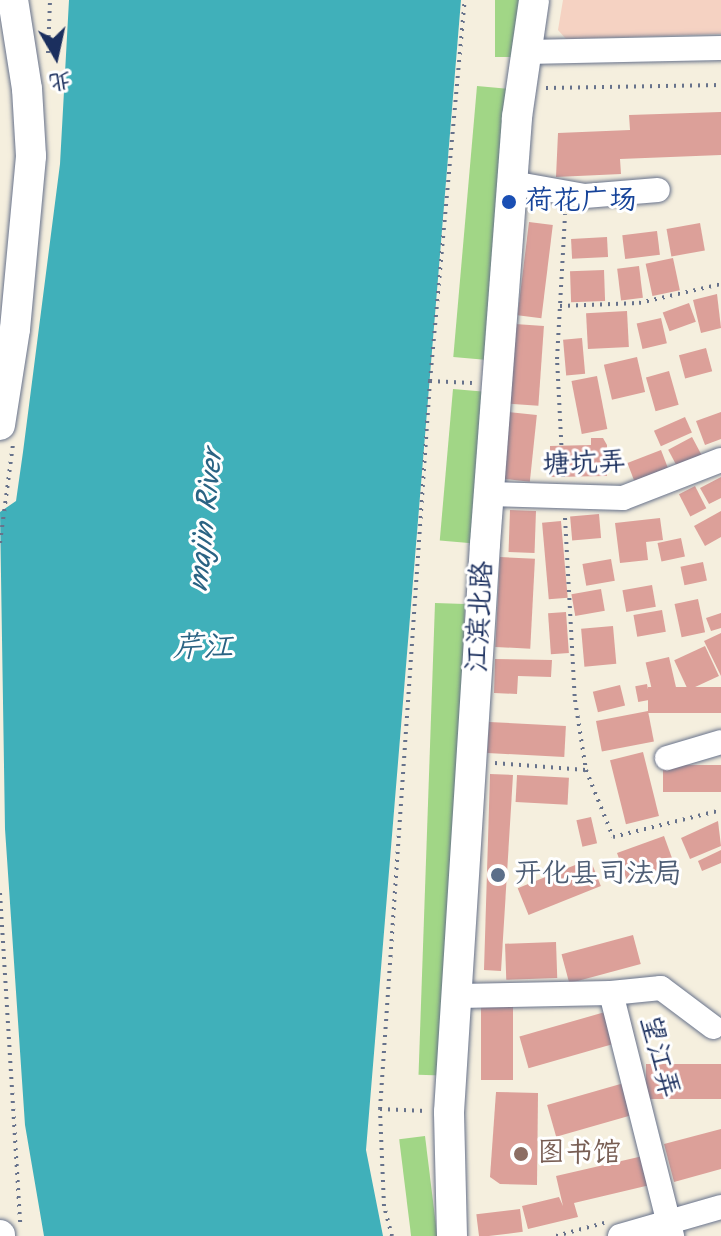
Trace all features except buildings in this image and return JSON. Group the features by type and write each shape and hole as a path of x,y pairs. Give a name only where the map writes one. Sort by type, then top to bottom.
{"main road":[{"path":"0,425 15,329 31,156 27,89 13,0"},
{"name":"江滨北路","path":"452,1236 446,1169 497,386 512,183 534,0"}],"street":[{"path":"526,52 721,48"},
{"path":"512,183 585,196 658,190"},
{"name":"塘坑弄","path":"490,494 623,498 721,460"},
{"path":"667,758 721,742"},
{"path":"611,993 661,988 713,1027"},
{"name":"望江弄","path":"459,996 611,993 670,1229"},
{"path":"620,1236 670,1229 721,1207"}],"path":[{"path":"392,1236 384,1206 380,1109 430,381 465,0"},
{"path":"546,88 721,85"},
{"path":"560,306 639,303 721,284"},
{"path":"430,381 497,386"},
{"path":"0,543 5,503"},
{"path":"473,761 586,770 613,837 721,810"},
{"path":"0,893 22,1236"},
{"path":"380,1109 400,1109"}],"shaded area":[{"path":"563,0 721,0 721,34 566,39 558,30"}],"green space":[{"path":"495,0 524,0 524,57 495,57"},
{"path":"477,86 514,89 490,360 453,357"},
{"path":"453,389 485,392 472,543 440,540"},
{"path":"435,603 465,604 449,1076 419,1075"},
{"path":"425,1136 437,1236 411,1236 399,1139"}],"water":[{"name":"芹江","path":"69,0 461,0 366,1150 383,1236 44,1236 25,1125 5,829 0,512 16,501 23,452 60,164"}],"place":[{"name":"荷花广场","path":"509,202"},
{"name":"开化县司法局","path":"498,875"},
{"name":"图书馆","path":"521,1154"}],"water label":[{"name":"majin River","path":"207,521"}]}
